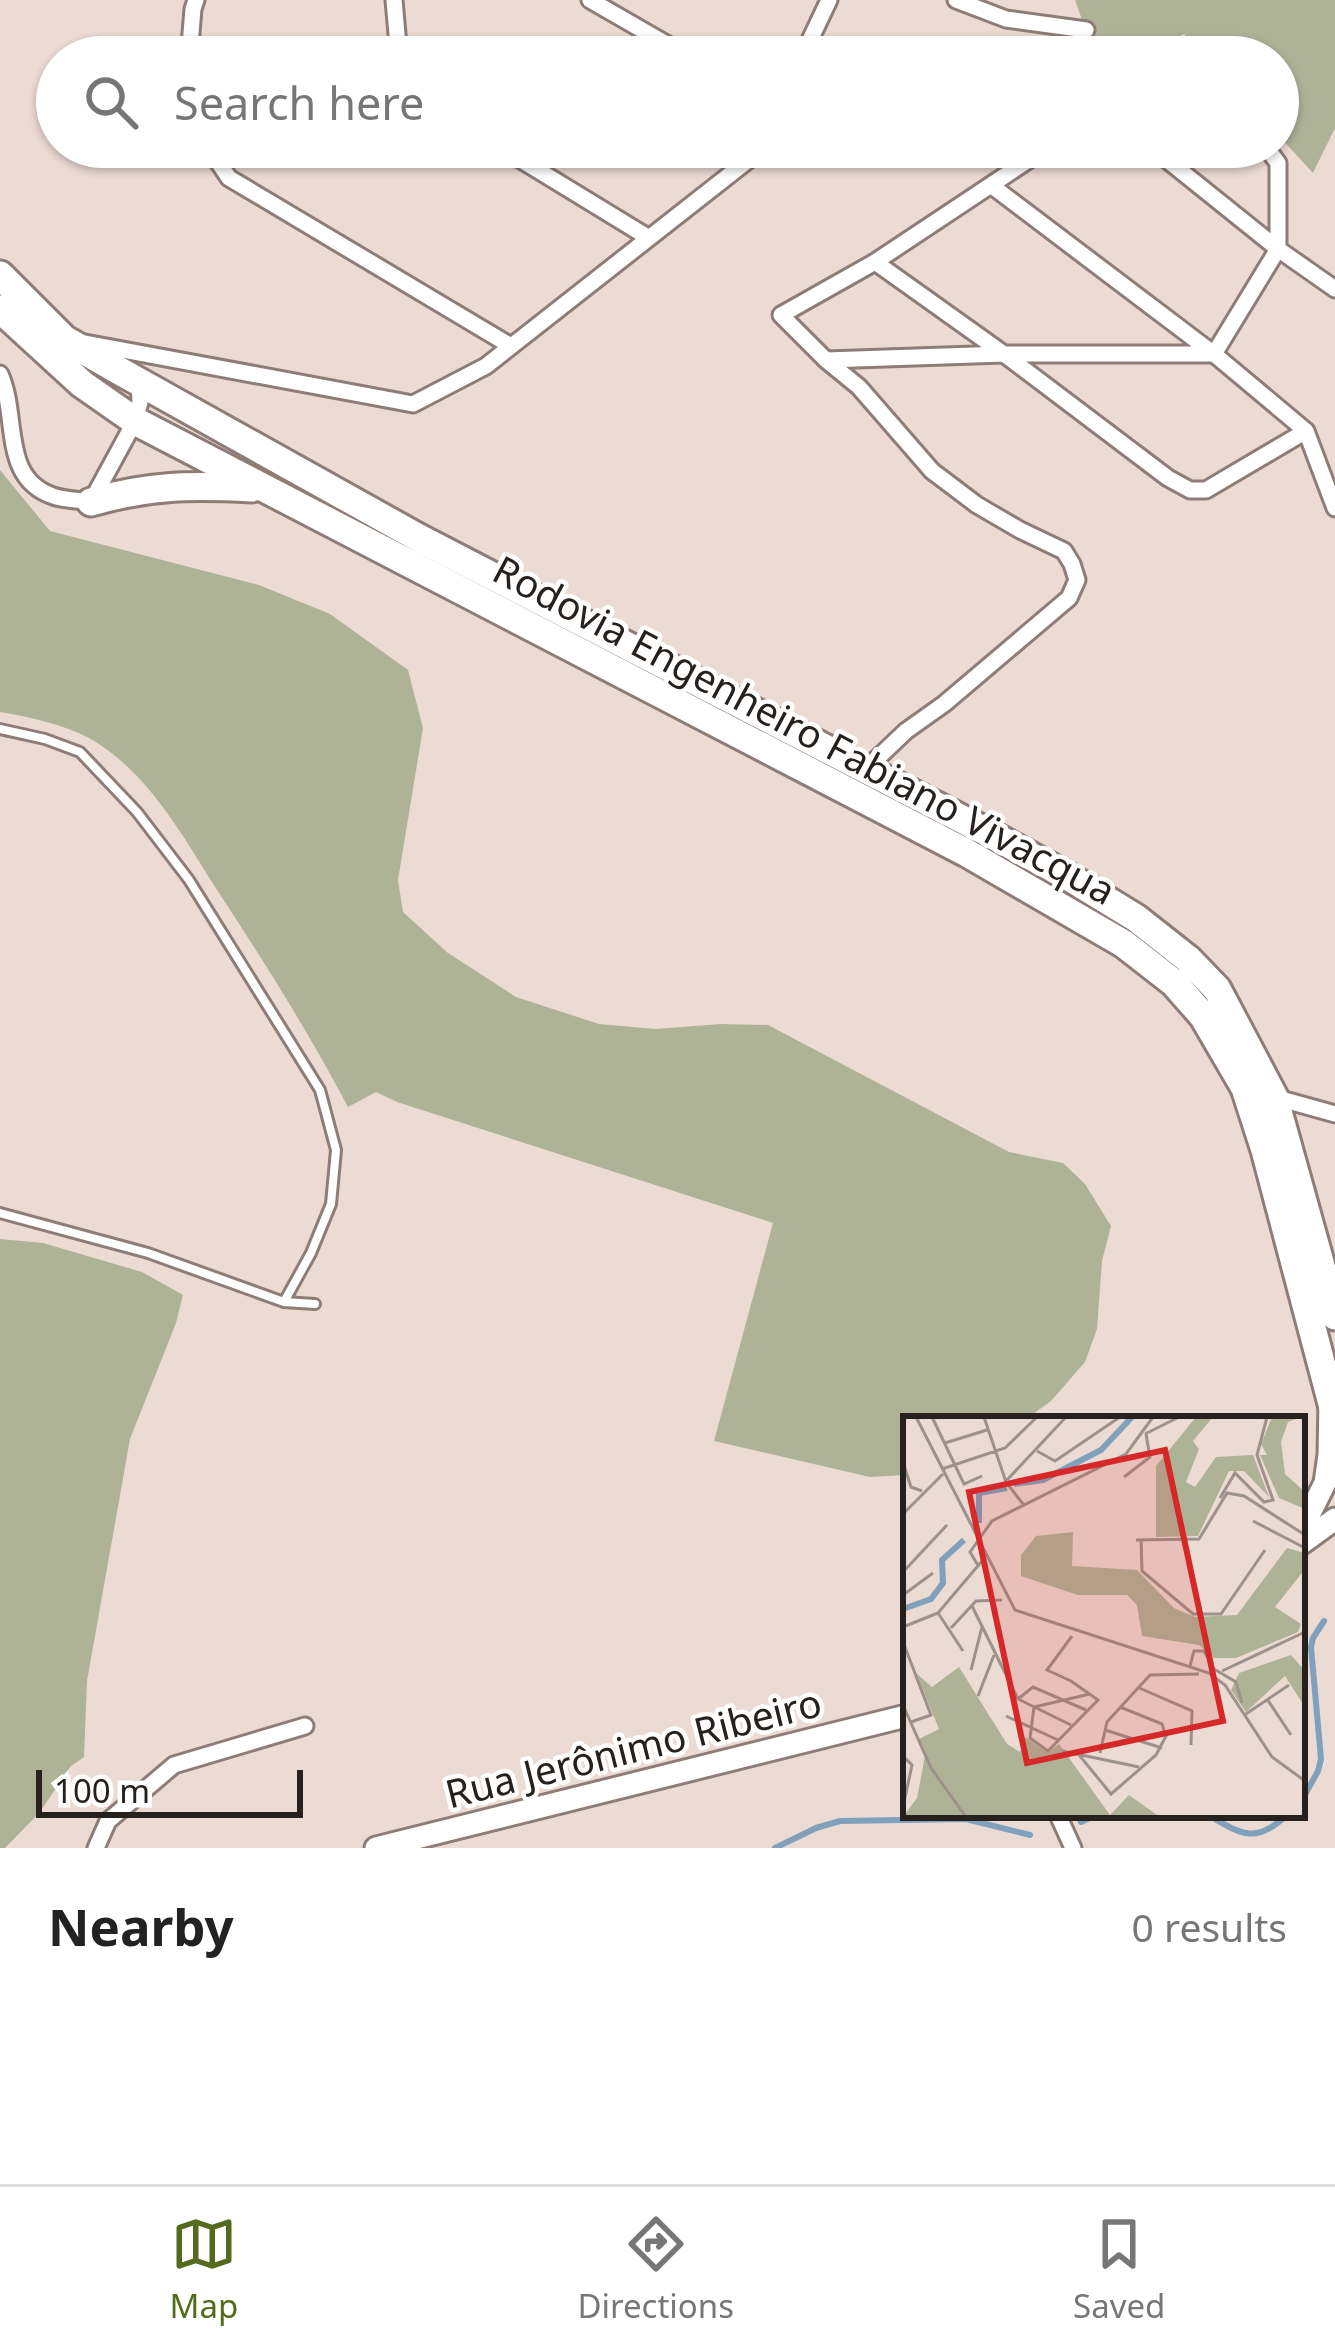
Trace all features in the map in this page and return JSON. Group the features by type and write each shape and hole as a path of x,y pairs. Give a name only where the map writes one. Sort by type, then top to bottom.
{"highway":[{"name":"Rodovia Engenheiro Fabiano Vivacqua","path":"0,275 64,339 419,538 1069,877 1136,918 1188,958 1217,989 1274,1097 1331,1283 1335,1316"},
{"name":"Rodovia Engenheiro Fabiano Vivacqua","path":"0,309 82,385 135,421 967,854 1124,944 1174,983 1203,1016 1244,1088 1333,1404"},
{"path":"91,502 159,487 262,488"},
{"path":"368,541 419,538"},
{"path":"685,709 700,682"},
{"path":"967,854 983,830"}],"street":[{"path":"191,36 196,0"},
{"path":"394,0 397,36"},
{"path":"590,0 653,36"},
{"path":"812,36 829,0"},
{"path":"956,0 1006,19 1086,30"},
{"path":"996,0 1006,19"},
{"path":"222,168 229,178 511,346"},
{"path":"534,168 649,238"},
{"path":"64,339 413,404 486,366 738,168"},
{"path":"866,769 1069,598 1077,580 1064,551 977,505 932,471 859,387 781,315 875,262 1018,168"},
{"path":"1177,168 1335,289"},
{"path":"1214,354 1278,248 1273,168"},
{"path":"992,186 1214,354 1306,431 1335,508"},
{"path":"875,262 1190,490 1206,490 1306,431"},
{"path":"826,360 1214,354"},
{"path":"0,374 10,408 12,454 28,483 52,496 91,502 135,421 139,382"},
{"path":"1274,1097 1335,1114"},
{"path":"1305,1523 1325,1483 1333,1404"},
{"path":"1325,1483 1335,1504"},
{"path":"1305,1542 1335,1519"},
{"name":"Rua Jerônimo Ribeiro","path":"376,1848 903,1718"},
{"path":"95,1848 107,1821 174,1765 305,1726"},
{"path":"1059,1818 1073,1848"}],"lane":[{"path":"0,729 80,752 137,812 189,880 320,1090 336,1150 331,1204 284,1302"},
{"path":"0,1213 148,1253 284,1302 315,1304"}],"green space":[{"path":"1075,0 1335,0 1335,128 1313,173 1299,158 1299,36 1088,36"},
{"path":"0,470 50,531 259,585 330,614 408,670 423,728 398,880 403,912 448,953 516,997 599,1024 656,1029 768,1025 1009,1152 1063,1163 1085,1184 1111,1226 1102,1261 1097,1329 1085,1362 1051,1401 1030,1416 903,1416 903,1475 870,1477 714,1441 773,1223 376,1092 348,1107 270,972 147,787 89,738 0,712"},
{"path":"0,1239 43,1243 142,1272 183,1295 130,1439 87,1681 84,1757 71,1766 40,1812 5,1848 0,1848"}],"waterway":[{"path":"1305,1795 1321,1759 1311,1647 1324,1621"},
{"path":"1081,1822 1090,1818"},
{"path":"1213,1818 1249,1833 1266,1830 1283,1818"},
{"path":"775,1848 840,1821 966,1819 1030,1835"}]}
